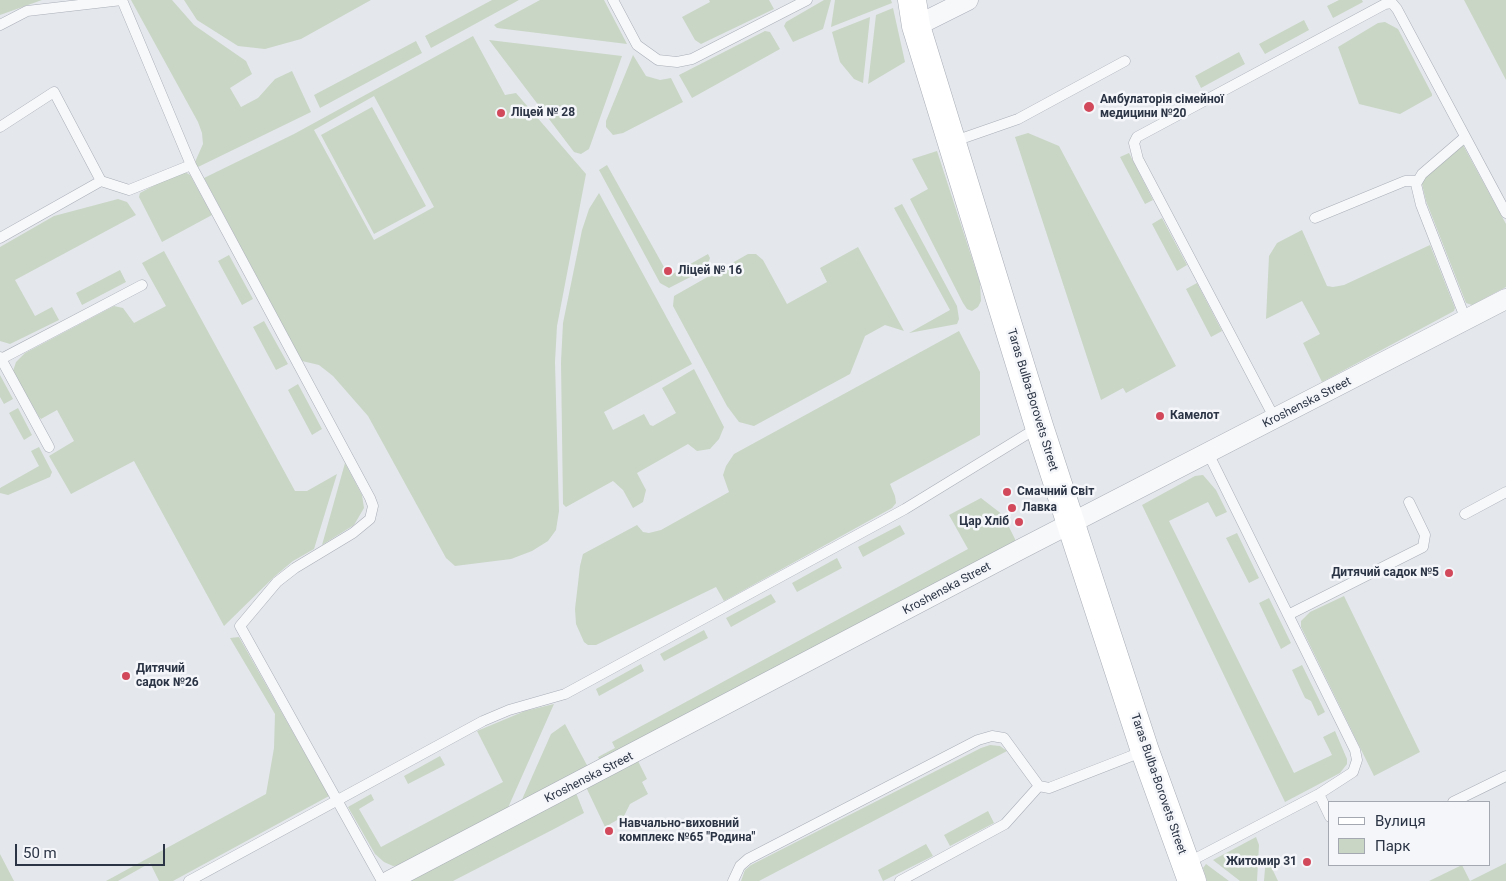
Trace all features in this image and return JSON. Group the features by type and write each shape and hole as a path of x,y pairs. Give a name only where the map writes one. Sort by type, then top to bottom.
{"street":[{"name":"Taras Bulba-Borovets Street","path":"912,0 916,26 1040,426 1145,751 1189,872"},
{"path":"916,26 968,0"},
{"name":"Kroshenska Street","path":"389,881 1208,453 1506,300"}],"lane":[{"path":"0,25 27,11 122,0 191,165 373,506 370,519 363,526 277,582 240,626 382,881"},
{"path":"613,0 637,45 658,60 676,62 692,59 807,0"},
{"path":"1275,420 1138,159 1134,144 1137,137 1389,3 1397,10 1506,213"},
{"path":"952,142 1018,119 1125,61"},
{"path":"0,127 54,92 101,181 129,190 191,165"},
{"path":"1466,137 1422,174 1418,181 1417,192 1466,320"},
{"path":"0,238 101,181"},
{"path":"1315,218 1405,181 1418,181"},
{"path":"49,447 1,358 142,285"},
{"path":"189,881 482,721 509,710 565,694 905,509 1040,426"},
{"path":"1189,872 1352,772 1357,760 1355,750 1208,453"},
{"path":"1465,514 1506,492"},
{"path":"1288,615 1423,547 1425,535 1409,502"},
{"path":"733,881 740,866 748,859 978,740 992,736 1004,738 1040,786 1049,788 1145,751"},
{"path":"1455,801 1506,776"},
{"path":"900,881 1005,824 1040,786"},
{"path":"1319,794 1328,812"}],"green space":[{"path":"0,0 42,0 0,15"},
{"path":"131,0 172,0 194,25 246,61 252,74 230,88 241,107 258,98 275,79 292,71 311,112 198,167 195,162 203,144 198,122"},
{"path":"184,0 371,0 301,39 265,49 238,46 197,20"},
{"path":"492,0 519,0 431,48 425,36"},
{"path":"540,0 604,0 627,44 497,28 494,25"},
{"path":"709,0 769,0 774,9 701,44 695,40 682,17 710,2"},
{"path":"824,0 831,0 823,29 793,42 784,26 786,22"},
{"path":"835,0 891,0 892,3 831,27"},
{"path":"1339,0 1362,0 1363,2 1333,18 1327,6"},
{"path":"1464,0 1506,0 1506,80"},
{"path":"893,8 905,62 868,84 876,15"},
{"path":"870,17 863,83 854,79 840,62 832,32"},
{"path":"1304,20 1309,30 1265,54 1259,44"},
{"path":"1385,22 1398,29 1432,94 1432,96 1400,114 1359,104 1338,47 1378,23"},
{"path":"765,31 770,32 780,49 692,98 679,75"},
{"path":"473,36 505,95 516,93 586,174 557,326 555,362 559,511 556,530 548,541 532,551 511,559 455,566 446,558 368,416 333,376 319,365 302,361 204,178 294,134","holes":["374,96 434,207 374,240 314,130"]},
{"path":"489,40 622,56 589,149 581,154 574,152"},
{"path":"416,41 422,53 320,108 314,95"},
{"path":"1239,52 1245,64 1201,88 1195,76"},
{"path":"633,55 646,76 660,80 671,78 683,102 623,133 613,135 606,127 606,121"},
{"path":"372,107 426,206 374,234 321,135"},
{"path":"1028,133 1059,146 1176,366 1126,393 1123,388 1101,400 1015,137"},
{"path":"1463,145 1506,224 1506,287 1472,305 1466,303 1426,201 1422,184 1424,178"},
{"path":"937,151 980,283 981,301 978,307 972,311 967,309 963,303 910,199 928,189 912,159"},
{"path":"1129,153 1153,200 1145,204 1120,157"},
{"path":"607,165 669,276 708,254 710,258 706,269 669,288 660,283 599,170"},
{"path":"179,172 185,172 190,175 212,215 162,242 139,197 140,193"},
{"path":"599,193 692,364 604,412 613,430 644,414 650,425 653,426 676,413 662,388 694,369 724,427 719,439 710,449 697,451 688,444 637,473 646,490 643,502 633,508 623,490 613,481 566,507 563,504 561,362 563,323 582,230 589,209"},
{"path":"118,199 127,202 136,215 15,280 35,316 52,307 59,320 10,344 0,341 0,247 54,216"},
{"path":"902,204 957,306 959,319 957,324 909,333 950,310 894,208"},
{"path":"1162,218 1187,265 1177,271 1152,224"},
{"path":"1302,230 1327,286 1333,287 1344,285 1430,245 1455,308 1454,311 1322,382 1303,343 1320,334 1302,301 1266,319 1269,256 1277,243"},
{"path":"858,247 904,331 885,325 865,336 850,374 754,426 739,422 727,406 673,306 674,296 748,254 756,254 763,260 787,304 827,282 820,268"},
{"path":"164,251 295,491 307,491 337,474 314,549 293,561 275,576 224,626 134,461 71,494 49,456 74,441 57,410 41,419 39,417 13,371 16,362 25,353 114,306 123,308 134,323 166,306 142,263"},
{"path":"229,255 253,299 242,305 218,261"},
{"path":"120,270 126,282 82,305 76,293"},
{"path":"1197,283 1222,331 1211,337 1186,289"},
{"path":"264,321 288,364 276,370 253,327"},
{"path":"959,331 980,372 980,435 890,484 896,503 892,508 724,601 716,587 596,645 588,645 584,642 576,624 575,609 583,554 637,525 643,532 649,533 661,530 729,492 723,475 726,466 734,454"},
{"path":"0,375 13,399 4,404 0,397"},
{"path":"298,384 322,429 312,435 288,390"},
{"path":"18,408 32,435 24,440 9,413"},
{"path":"39,447 52,472 50,477 8,495 0,493 0,488 39,466 31,451"},
{"path":"345,463 362,495 364,508 354,525 322,545"},
{"path":"1203,475 1216,490 1227,512 1216,517 1208,502 1169,521 1294,773 1332,755 1323,737 1335,731 1347,759 1347,764 1340,773 1285,802 1142,505 1195,476"},
{"path":"981,498 1003,515 1017,543 601,763 598,757 615,748 612,742 968,549 949,515"},
{"path":"900,525 905,534 863,557 858,547"},
{"path":"1237,533 1259,578 1249,583 1226,538"},
{"path":"837,558 842,568 797,592 792,583"},
{"path":"771,594 776,602 731,627 726,618"},
{"path":"1344,596 1420,752 1374,776 1301,627 1301,621 1310,612"},
{"path":"1269,598 1291,643 1281,649 1259,603"},
{"path":"704,630 708,638 664,661 660,654"},
{"path":"239,637 329,796 173,881 159,881 150,863 118,881 106,881 266,794 274,748 275,714 230,638"},
{"path":"641,664 644,671 599,696 596,689"},
{"path":"1302,665 1325,712 1318,716 1311,701 1305,698 1292,670"},
{"path":"554,704 507,810 403,865 393,866 384,862 375,854 348,807 371,794 374,800 359,809 381,847 503,782 477,731 525,711"},
{"path":"565,724 589,769 520,804 551,734"},
{"path":"990,745 1000,746 1007,751 759,881 741,881 745,870 751,865"},
{"path":"440,756 445,765 408,784 404,776"},
{"path":"638,761 647,779 642,782 648,794 630,804 624,816 605,827 586,787"},
{"path":"576,793 584,813 554,829 453,881 409,881"},
{"path":"988,811 994,823 950,846 944,835"},
{"path":"1256,837 1259,845 1257,881 1240,881 1213,860"},
{"path":"926,844 933,856 883,881 878,870"},
{"path":"0,854 14,881 0,881"},
{"path":"1266,856 1278,881 1264,881"},
{"path":"1506,863 1506,881 1470,881"},
{"path":"1206,864 1229,881 1207,881 1203,868"},
{"path":"1460,866 1462,866 1470,881 1429,881"}],"place":[{"name":"Амбулаторія сімейної медицини №20","path":"1089,107"},
{"name":"Ліцей № 28","path":"501,113"},
{"name":"Ліцей № 16","path":"668,271"},
{"name":"Камелот","path":"1160,416"},
{"name":"Смачний Світ","path":"1007,492"},
{"name":"Лавка","path":"1012,508"},
{"name":"Цар Хліб","path":"1019,522"},
{"name":"Дитячий садок №5","path":"1449,573"},
{"name":"Дитячий садок №26","path":"126,676"},
{"name":"Навчально-виховний комплекс №65 \"Родина\"","path":"609,831"},
{"name":"Житомир 31","path":"1307,862"}]}
